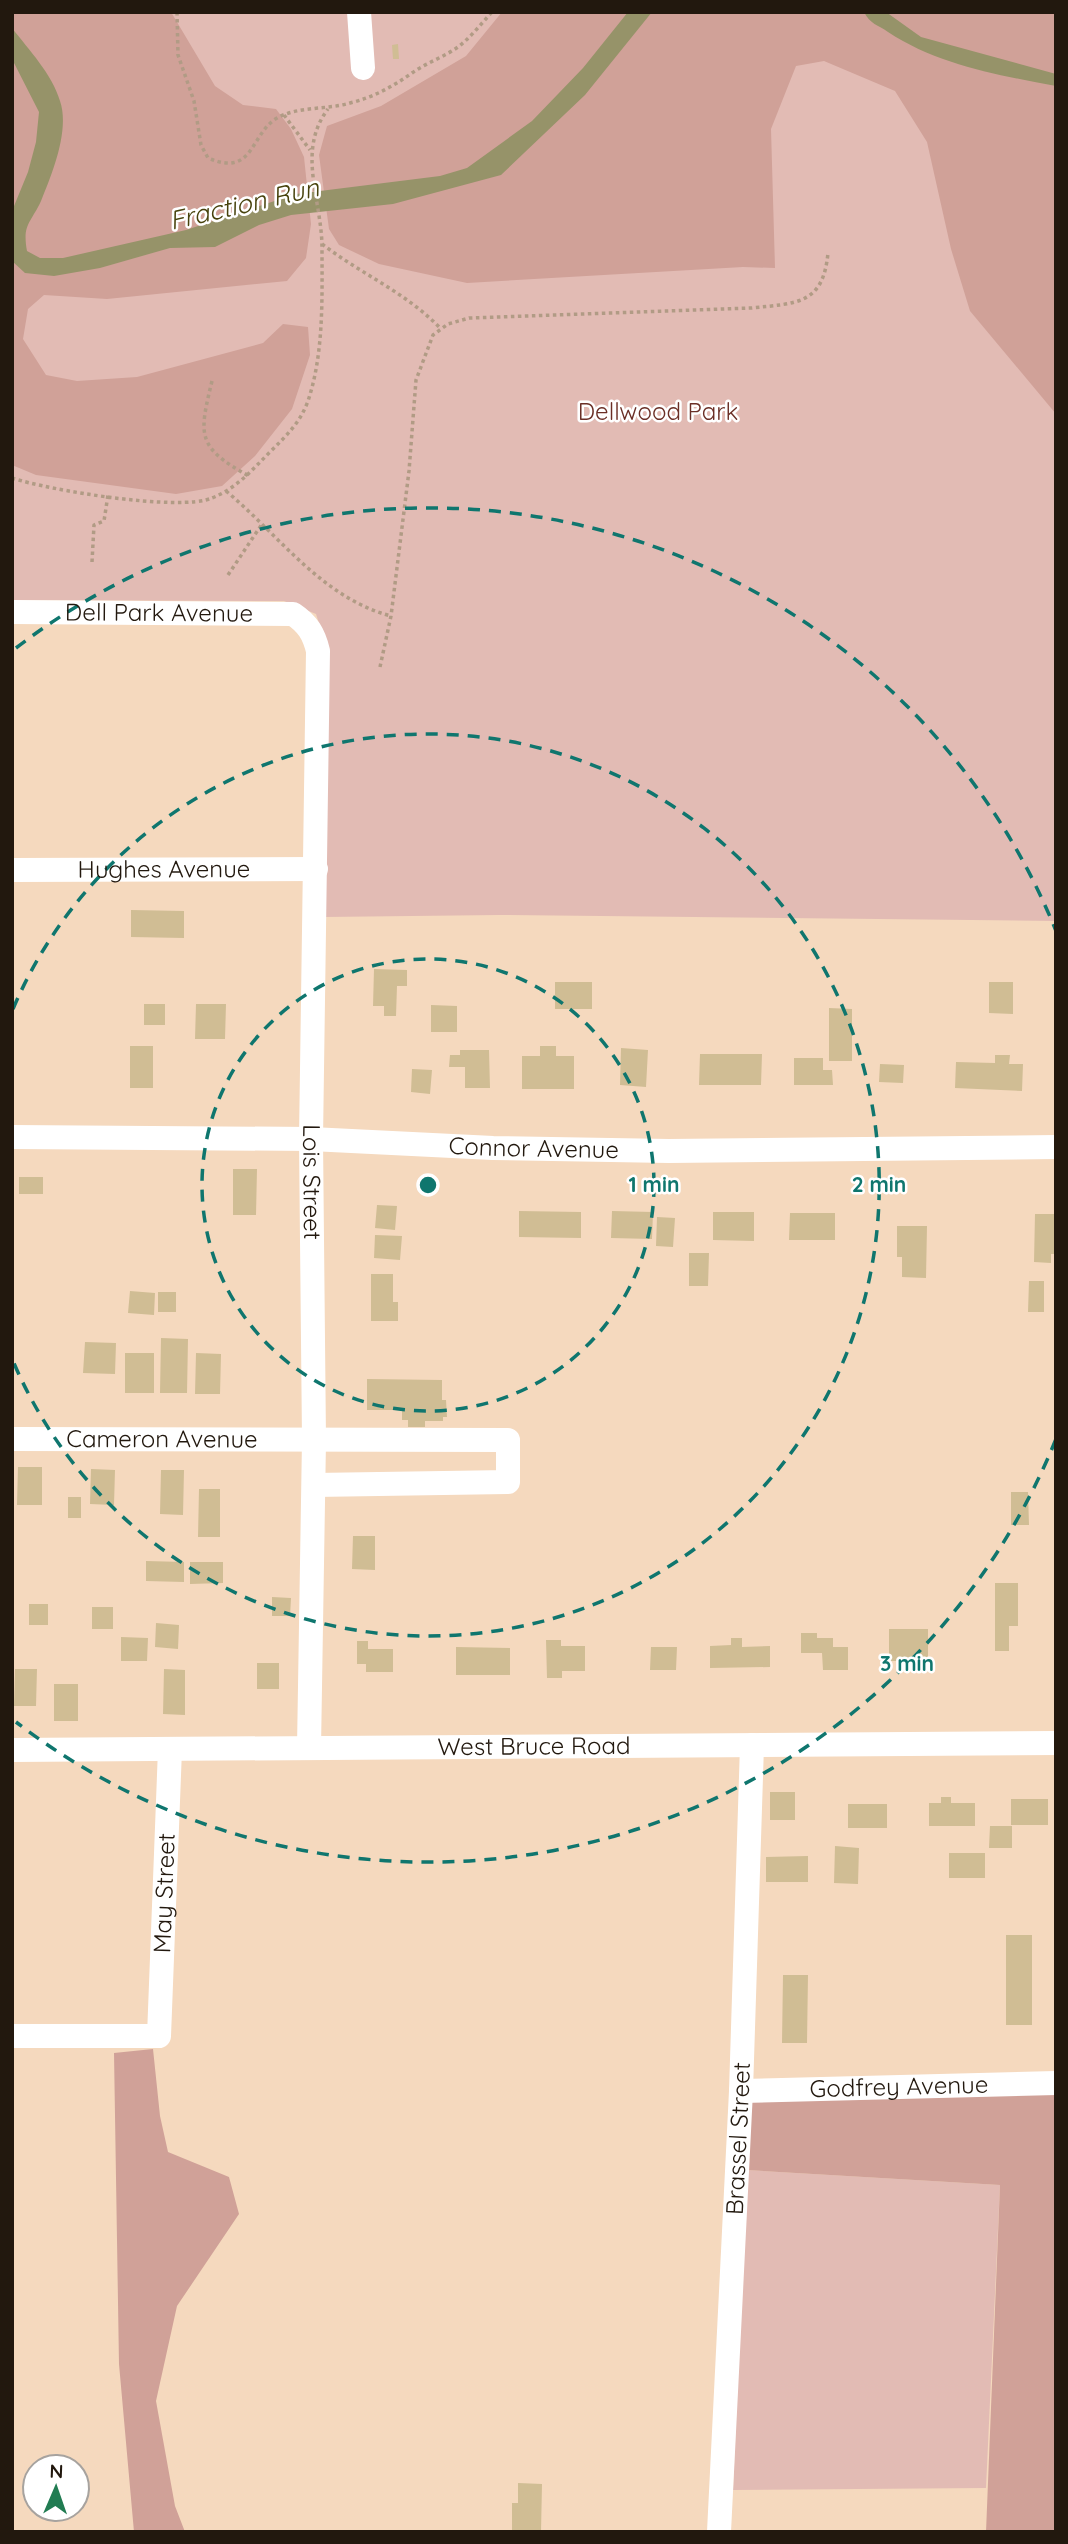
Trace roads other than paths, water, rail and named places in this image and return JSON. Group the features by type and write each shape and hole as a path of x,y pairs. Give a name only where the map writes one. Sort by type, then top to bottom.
{"street":[{"path":"359,12 363,68"},
{"name":"Dell Park Avenue","path":"12,612 276,612 293,614 304,621"},
{"name":"Lois Street","path":"304,621 313,634 320,665 312,1139 314,1485 309,1748"},
{"name":"Hughes Avenue","path":"12,870 316,869"},
{"name":"Connor Avenue","path":"12,1137 312,1139 493,1148 669,1150 1056,1147"},
{"name":"Cameron Avenue","path":"12,1439 508,1440 508,1482 314,1485"},
{"name":"West Bruce Road","path":"12,1750 1056,1743"},
{"name":"Brassel Street","path":"719,2532 740,2091 752,1745"},
{"name":"May Street","path":"12,2035 159,2036 170,1749"},
{"name":"Godfrey Avenue","path":"740,2091 1056,2083"}],"water label":[{"name":"Fraction Run","path":"244,204"}],"park label":[{"name":"Dellwood Park","path":"658,412"}]}
